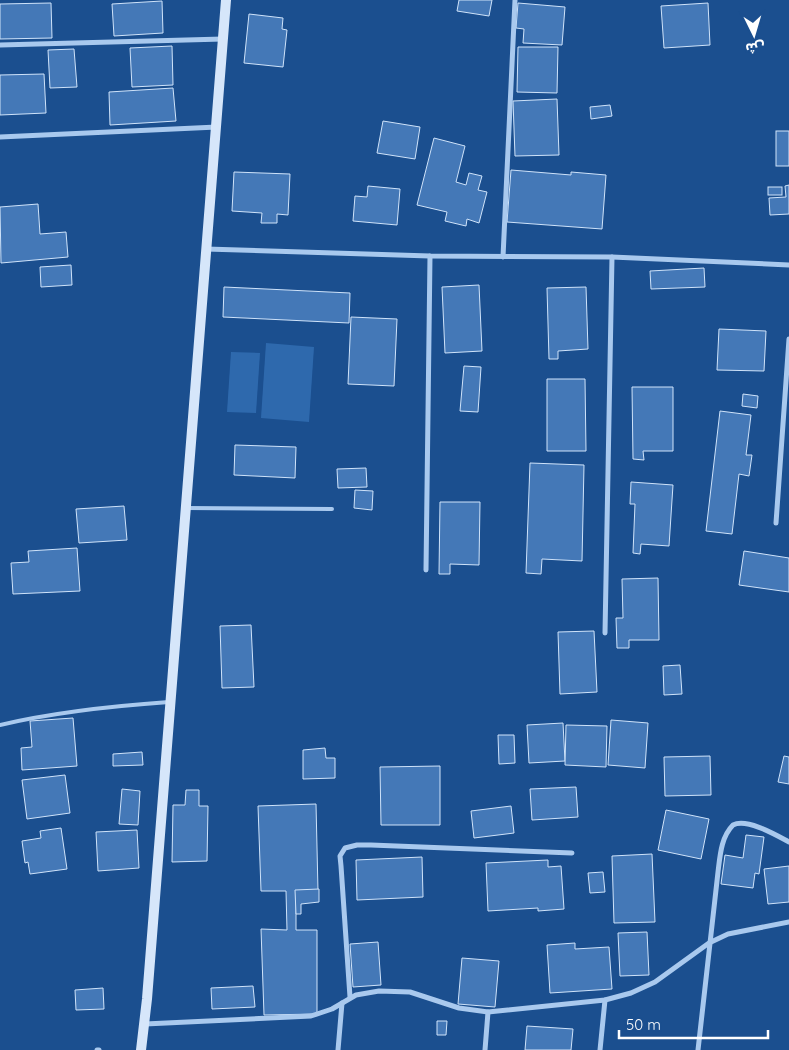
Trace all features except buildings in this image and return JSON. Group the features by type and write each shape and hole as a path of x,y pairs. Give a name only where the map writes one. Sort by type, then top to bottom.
{"main road":[{"path":"140,1050 145,1024 226,0"}],"street":[{"path":"503,257 515,0"},
{"path":"0,45 224,39"},
{"path":"0,137 217,127"},
{"path":"206,249 430,256 612,257 789,265"},
{"path":"426,570 430,256"},
{"path":"605,632 612,257"},
{"path":"776,523 789,339"},
{"path":"698,1050 709,943 722,846 730,828 736,823 744,823 789,842"},
{"path":"350,998 340,856 345,848 357,845 371,845 572,853"},
{"path":"145,1024 305,1017 318,1014 364,992 392,990 425,996 459,1008 488,1012 605,1000 631,993 655,982 709,943 728,934 789,922"},
{"path":"600,1050 605,1000"},
{"path":"338,1050 342,1003"},
{"path":"485,1050 488,1012"}],"lane":[{"path":"186,508 332,509"},
{"path":"0,725 112,706 171,702"}],"shaded area":[{"path":"266,343 314,347 309,422 261,418"},
{"path":"231,352 260,353 256,413 227,412"}]}
